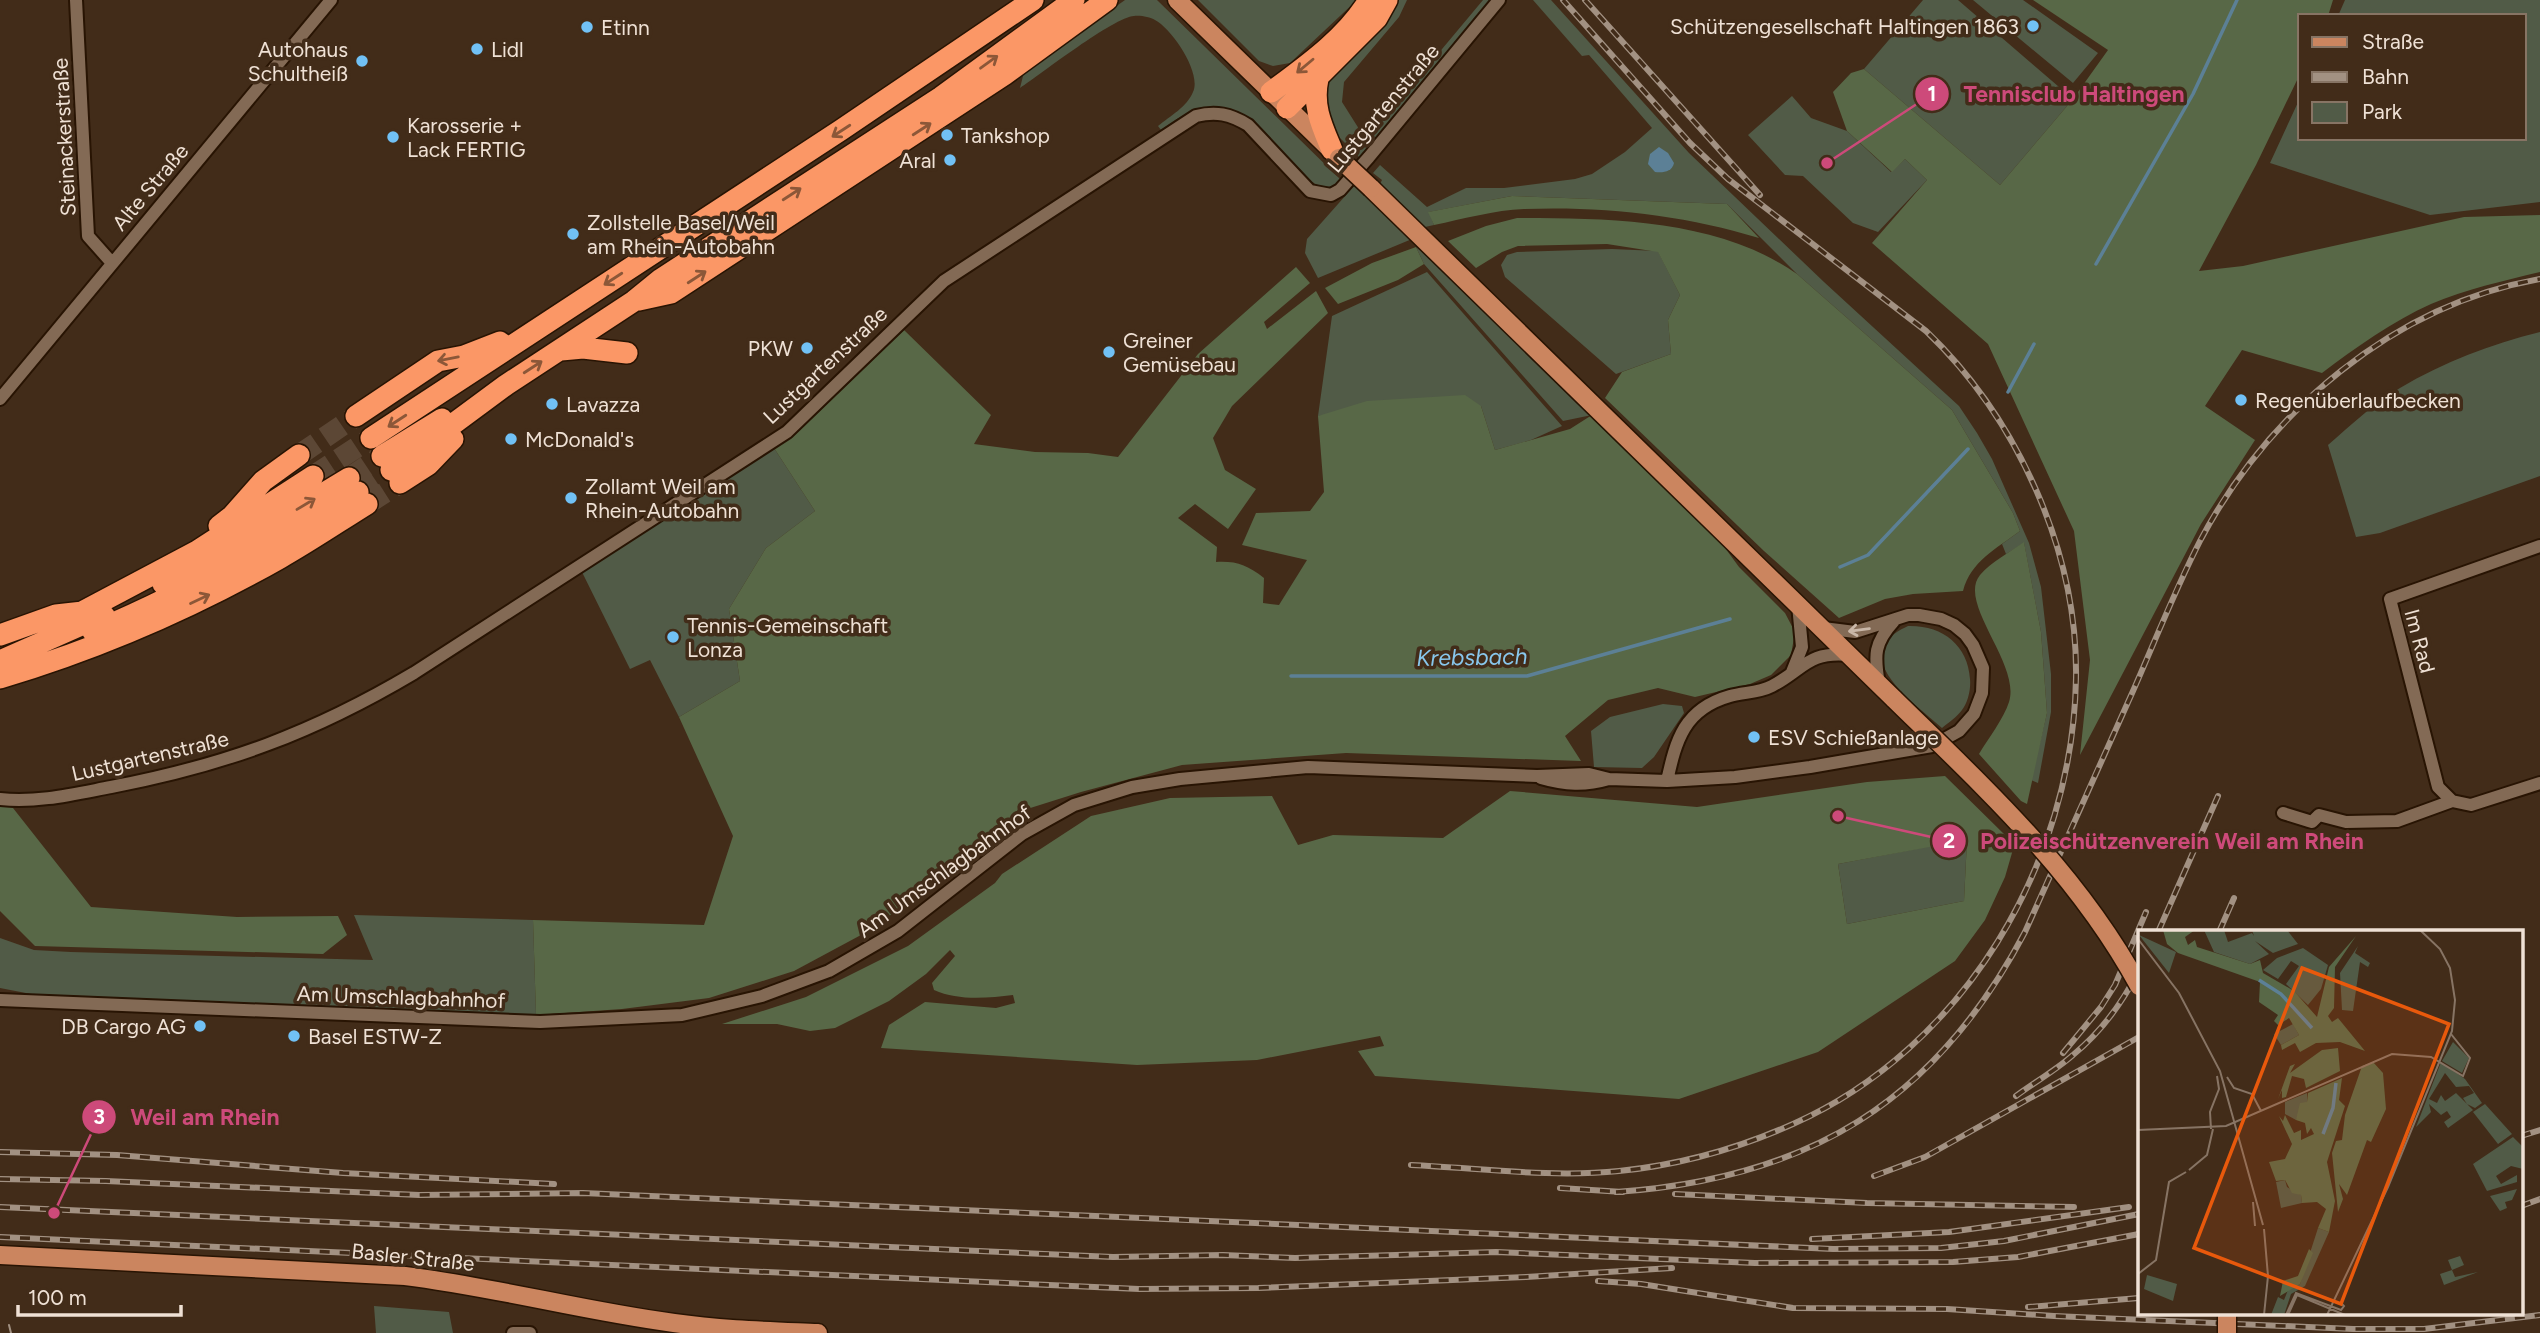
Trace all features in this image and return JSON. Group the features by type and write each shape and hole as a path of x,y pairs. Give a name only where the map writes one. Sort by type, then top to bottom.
{"highway":[{"path":"371,438 887,100 1033,0"},
{"path":"391,470 506,385 634,301 661,279 940,97 1074,0"},
{"path":"634,301 671,293 1004,75 1107,0"},
{"path":"1271,92 1321,53 1369,0"},
{"path":"1287,108 1377,18 1387,0"},
{"path":"1318,79 1315,101 1317,112 1336,154"},
{"path":"356,416 438,360 485,349 556,317"},
{"path":"559,350 583,348 627,352"},
{"path":"197,551 212,531 232,516 263,481 299,454"},
{"path":"0,648 83,612 197,551 313,476"},
{"path":"0,660 109,613 263,530 358,491"},
{"path":"0,670 118,621 192,585 272,544 358,491"},
{"path":"0,678 125,634 280,558 358,491"},
{"path":"0,635 56,615 83,612"}],"main road":[{"path":"1183,6 2019,822 2062,871 2103,925 2138,984"},
{"name":"Basler Straße","path":"0,1255 405,1276 463,1283 674,1324 818,1333"}],"street":[{"name":"Steinackerstraße","path":"76,0 88,236 112,263"},
{"name":"Alte Straße","path":"0,399 331,0"},
{"name":"Lustgartenstraße","path":"0,799 14,801 56,798 182,773 261,748 364,702 414,673 787,432 944,281 1186,120 1209,113 1236,117 1248,125 1310,191 1331,195 1340,190 1369,157 1499,0"},
{"name":"Im Rad","path":"2452,801 2438,787 2390,599 2540,546"},
{"path":"1791,672 1802,647 1798,605"},
{"name":"Am Umschlagbahnhof","path":"0,1000 540,1022 682,1015 786,988 849,960 905,926 1022,834 1074,806 1111,793 1180,779 1308,767 1537,776 1588,774 1609,779 1667,781 1735,777 1917,750 1952,737 1968,723 1979,703 1984,680 1977,652 1965,634 1941,619 1919,615 1908,615 1855,632 1822,628"},
{"path":"1879,684 1875,652 1878,640 1894,621"},
{"path":"1667,781 1675,745 1684,727 1713,702 1732,695 1770,688 1820,655 1849,655"},
{"path":"2283,813 2312,822 2319,816 2346,822 2397,821 2452,801 2471,805 2540,783"},
{"path":"513,1333 530,1333"}],"green space":[{"path":"1125,0 1157,0 1340,179 1337,185 1324,187 1312,182 1258,127 1233,112 1219,108 1198,109 1181,116 1161,130 1158,126 1187,102 1195,84 1184,52 1162,25 1150,18 1134,16 1111,26 1020,88 1024,72"},
{"path":"1198,0 1357,0 1290,63 1273,66 1259,61"},
{"path":"1399,0 1407,0 1399,17 1344,82 1342,102 1366,140 1483,0 1491,0 1360,158 1337,135 1326,115 1327,87 1333,75 1389,18"},
{"path":"1533,0 1551,0 1689,153 1959,406 1977,433 1992,459 2029,543 2041,587 2051,674 2051,712 2038,783 2031,780 2047,713 2041,632 2024,543 2006,554 2002,544 2020,531 2013,513 1952,410 1797,274 1727,204 1512,196 1429,212 1434,225 1425,227 1380,184 1382,180 1373,173 1380,165 1427,207 1466,188 1504,188 1575,179 1592,174 1625,152 1652,128 1589,55 1582,56"},
{"path":"1923,0 1958,0 2073,99 2000,185 1864,69"},
{"name":"Schützengesellschaft Haltingen 1863","path":"1973,0 2023,0 2098,53 2073,83"},
{"path":"2033,0 2333,0 2329,14 2298,14 2298,78 2256,165 2199,271 2243,266 2464,217 2540,215 2540,272 2471,290 2431,304 2375,335 2322,373 2242,350 2205,406 2255,440 2201,524 2080,755 2090,660 2074,531 1988,344 1872,243 1927,180 1905,159 1892,172 1847,131 1833,92 1851,73 1864,69 2000,185 2073,99 2108,50"},
{"path":"2345,0 2540,0 2540,202 2430,215 2270,163 2298,102 2298,140 2526,140 2526,14 2339,14"},
{"path":"1792,96 1811,118 1847,131 1891,172 1905,159 1927,180 1878,232 1853,223 1803,176 1785,175 1748,135"},
{"path":"1354,186 1412,239 1318,278 1305,253 1307,239"},
{"path":"1512,196 1727,204 1759,238 1702,223 1613,211 1554,208 1513,210 1434,225 1428,212"},
{"path":"1517,218 1625,221 1698,232 1733,242 1766,256 1797,274 1952,410 2013,513 2020,531 1978,564 1963,591 1913,594 1885,599 1839,618 1764,551 1605,398 1622,372 1671,354 1668,320 1680,295 1658,252 1607,244 1518,246 1502,252 1476,268 1448,241 1486,226"},
{"path":"1416,247 1592,415 1563,421 1424,264"},
{"path":"1416,247 1424,264 1398,280 1338,304 1325,288 1372,263"},
{"path":"1612,249 1658,251 1680,295 1668,320 1671,354 1616,374 1505,277 1501,265 1507,255 1517,252"},
{"path":"1296,267 1310,283 1264,322 1267,329 1316,291 1328,313 1232,406 1213,438 1225,470 1256,489 1228,529 1195,504 1178,518 1217,547 1216,562 1242,565 1264,578 1263,603 1279,605 1307,560 1242,545 1256,513 1310,511 1324,492 1318,416 1367,401 1465,395 1481,406 1495,450 1570,429 1592,415 1720,541 1739,567 1785,613 1795,632 1791,655 1771,675 1750,684 1695,697 1658,688 1608,700 1565,736 1581,761 1346,753 1182,765 1081,792 1024,810 874,928 794,971 709,998 622,1009 536,1015 533,920 704,925 733,836 679,717 740,681 729,609 766,548 815,511 774,448 801,429 904,330 991,415 974,444 1035,452 1088,453 1118,457 1198,354"},
{"path":"1427,272 1562,426 1531,440 1495,450 1481,406 1318,416 1332,316"},
{"path":"2540,332 2540,476 2380,533 2356,537 2328,445 2381,400 2400,388 2468,355"},
{"path":"774,448 815,511 766,548 729,609 740,681 679,717 650,660 630,669 579,566 604,550 616,551"},
{"path":"2024,542 2041,632 2047,713 2027,804 2021,801 1979,754 2007,708 2010,687 1999,652 1982,617 1975,587 1984,570"},
{"path":"1908,626 1932,629 1951,639 1964,656 1968,667 1970,687 1966,703 1958,715 1942,728 1902,692 1883,664 1882,651 1890,638"},
{"path":"1663,704 1682,706 1684,713 1654,757 1642,768 1594,767 1591,731 1610,717"},
{"path":"1945,776 2006,836 2014,846 2005,877 1985,920 1955,961 1818,1052 1679,1099 1375,1076 1358,1051 1384,1046 1380,1036 1257,1060 1137,1065 881,1048 889,1025 925,1002 996,1008 1015,1003 1013,995 963,997 934,990 932,983 955,956 950,950 926,974 889,1001 835,1028 810,1031 777,1024 722,1024 806,997 908,946 995,883 1002,874 1091,816 1170,798 1272,796 1298,845 1333,835 1443,838 1510,791 1697,807 1867,782","holes":["1967,840 1964,901 1847,924 1838,864"]},
{"path":"0,804 13,808 91,907 237,917 338,916 347,935 323,954 35,946 0,911"},
{"path":"1967,839 1964,901 1847,924 1838,864"},
{"path":"354,915 533,920 536,1015 31,994 0,988 0,938 34,950 373,960"},
{"path":"374,1306 449,1312 453,1333 376,1333"}],"water":[{"path":"1659,147 1668,153 1674,163 1664,172 1655,172 1648,164 1650,154"}],"waterway":[{"name":"Krebsbach","path":"2096,264 2193,94 2237,0"},
{"name":"Krebsbach","path":"2008,392 2034,344"},
{"name":"Krebsbach","path":"1840,567 1868,555 1968,449"},
{"name":"Krebsbach","path":"1291,676 1527,676 1730,619"}],"tunnel":[{"path":"299,455 356,416"},
{"path":"313,476 371,438"},
{"path":"349,478 382,456"},
{"path":"358,492 391,470"},
{"path":"367,504 400,483"}],"tram line":[{"path":"9,1325 11,1333"}],"railway":[{"path":"1411,1165 1568,1173 1619,1171 1664,1165 1708,1155 1772,1133 1854,1091 1909,1048 1957,998 1998,942 2030,880 2055,815 2070,747 2076,678 2074,630 2066,582 2053,535 2036,490 2014,446 1988,404 1959,366 1926,331 1728,179 1690,143 1563,0"},
{"path":"1585,0 1760,195"},
{"path":"1616,1192 1685,1184 1748,1170 1806,1149 1858,1121 1906,1086 1950,1043 1989,992 2025,932 2191,559 2228,494 2261,449 2299,408 2340,371 2386,339 2434,313 2486,292 2540,279"},
{"path":"2159,930 2218,796"},
{"path":"2220,930 2234,898"},
{"path":"2138,930 2146,912"},
{"path":"2063,1053 2101,1007 2115,985 2138,931"},
{"path":"2016,1096 2093,1037 2126,994 2138,972"},
{"path":"1874,1176 1925,1157 2138,1038"},
{"path":"2522,1136 2540,1130"},
{"path":"0,1152 117,1155 343,1173 554,1184"},
{"path":"0,1179 419,1195 583,1193 1833,1249 1941,1248 2004,1241 2138,1214"},
{"path":"1560,1188 1623,1192"},
{"path":"1675,1194 1867,1203 2074,1207"},
{"path":"2522,1206 2540,1199"},
{"path":"0,1207 1113,1257 1223,1255 1295,1258 1496,1252 1755,1263 1953,1262 2018,1257 2138,1234"},
{"path":"1812,1239 1949,1232 2129,1207"},
{"path":"0,1237 1139,1289 1258,1288 1672,1268"},
{"path":"1598,1281 1641,1284 1793,1308 1947,1309 2353,1329 2424,1329 2540,1315"},
{"path":"2028,1307 2138,1298"}],"place":[{"name":"Schützengesellschaft Haltingen 1863","path":"2033,26"},
{"name":"Etinn","path":"587,27"},
{"name":"Lidl","path":"477,49"},
{"name":"Autohaus Schultheiß","path":"362,61"},
{"name":"Tankshop","path":"947,135"},
{"name":"Karosserie + Lack FERTIG","path":"393,137"},
{"name":"Aral","path":"950,160"},
{"name":"Tennisclub Haltingen","path":"1827,163"},
{"name":"Zollstelle Basel/Weil am Rhein-Autobahn","path":"573,234"},
{"name":"PKW","path":"807,348"},
{"name":"Greiner Gemüsebau","path":"1109,352"},
{"name":"Regenüberlaufbecken","path":"2241,400"},
{"name":"Lavazza","path":"552,404"},
{"name":"McDonald's","path":"511,439"},
{"name":"Zollamt Weil am Rhein-Autobahn","path":"571,498"},
{"name":"Tennis-Gemeinschaft Lonza","path":"673,637"},
{"name":"ESV Schießanlage","path":"1754,737"},
{"name":"Polizeischützenverein Weil am Rhein","path":"1838,816"},
{"name":"DB Cargo AG","path":"200,1026"},
{"name":"Basel ESTW-Z","path":"294,1036"},
{"name":"Weil am Rhein","path":"54,1213"}]}
